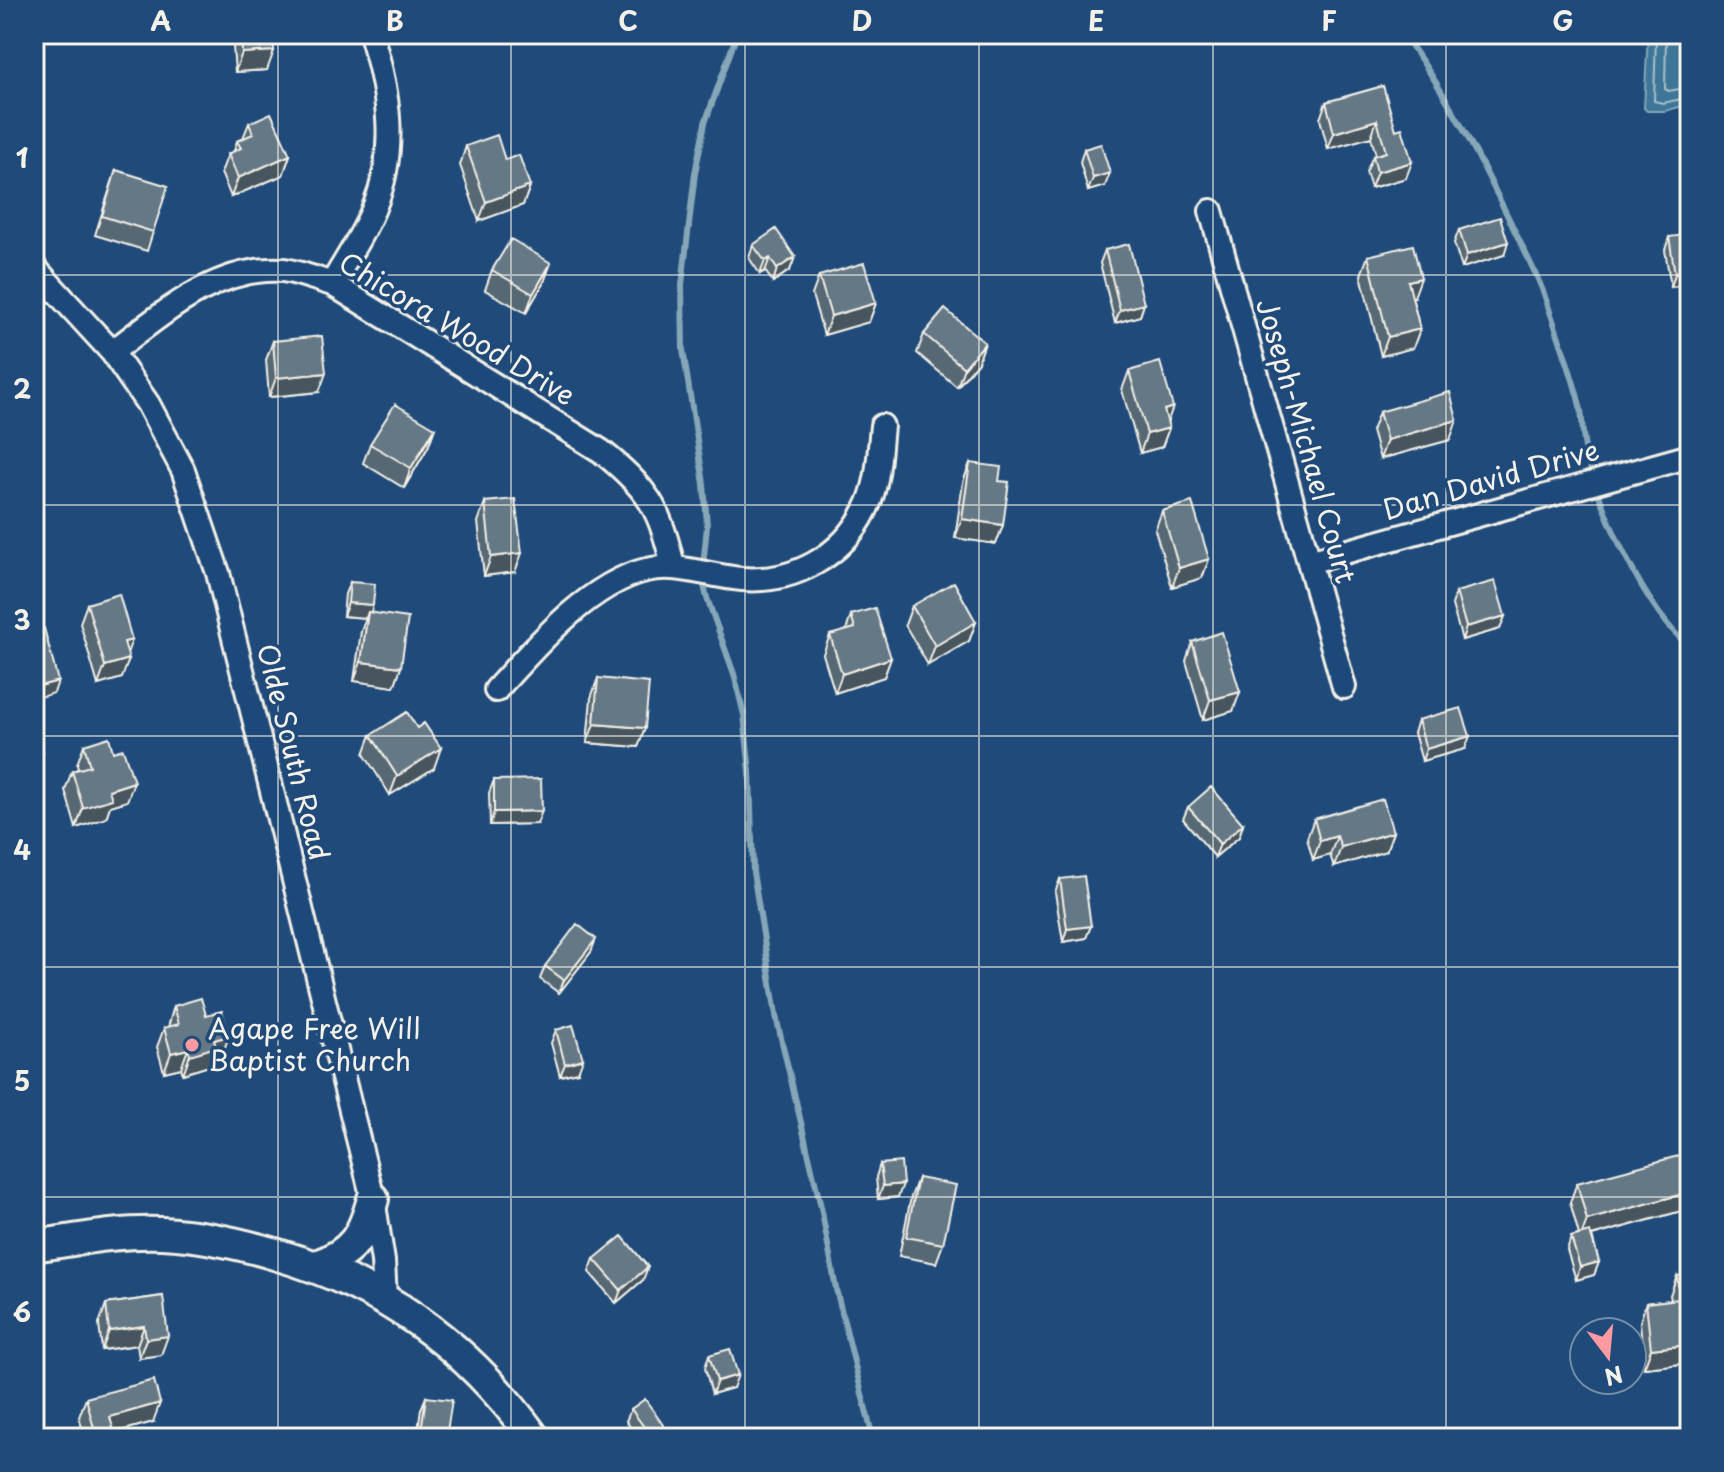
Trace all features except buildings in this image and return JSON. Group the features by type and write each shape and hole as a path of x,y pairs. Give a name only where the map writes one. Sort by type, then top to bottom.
{"street":[{"path":"332,284 373,210 386,174 390,123 386,88 371,34"},
{"name":"Joseph-Michael Court","path":"1211,211 1344,687"},
{"name":"Olde South Road","path":"34,267 112,352 148,404 183,470 218,573 373,1199 383,1261 385,1298"},
{"name":"Chicora Wood Drive","path":"112,352 162,314 216,281 258,270 286,270 332,284 601,451 628,473 652,501 665,530 673,567"},
{"path":"496,690 524,658 574,612 614,582 647,569 673,567 744,579 783,577 820,562 846,541 867,508 876,477 882,426"},
{"name":"Dan David Drive","path":"1309,562 1690,456"},
{"path":"316,1266 332,1260 353,1244 365,1227 373,1199"},
{"path":"34,1246 92,1237 160,1233 226,1240 316,1266 385,1298 427,1325 468,1360 534,1438"}],"water":[{"path":"1648,34 1690,34 1690,104 1665,111 1647,111 1644,108"}],"waterway":[{"path":"703,566 707,526 704,484 683,350 682,285 695,173 705,123 737,34"},
{"path":"1403,34 1462,126 1540,285 1578,396 1592,475 1626,557 1657,609 1690,647"},
{"path":"702,577 744,715 750,772 753,872 777,1021 821,1207 836,1289 873,1438"}],"place":[{"name":"Agape Free Will Baptist Church","path":"192,1045"}]}
